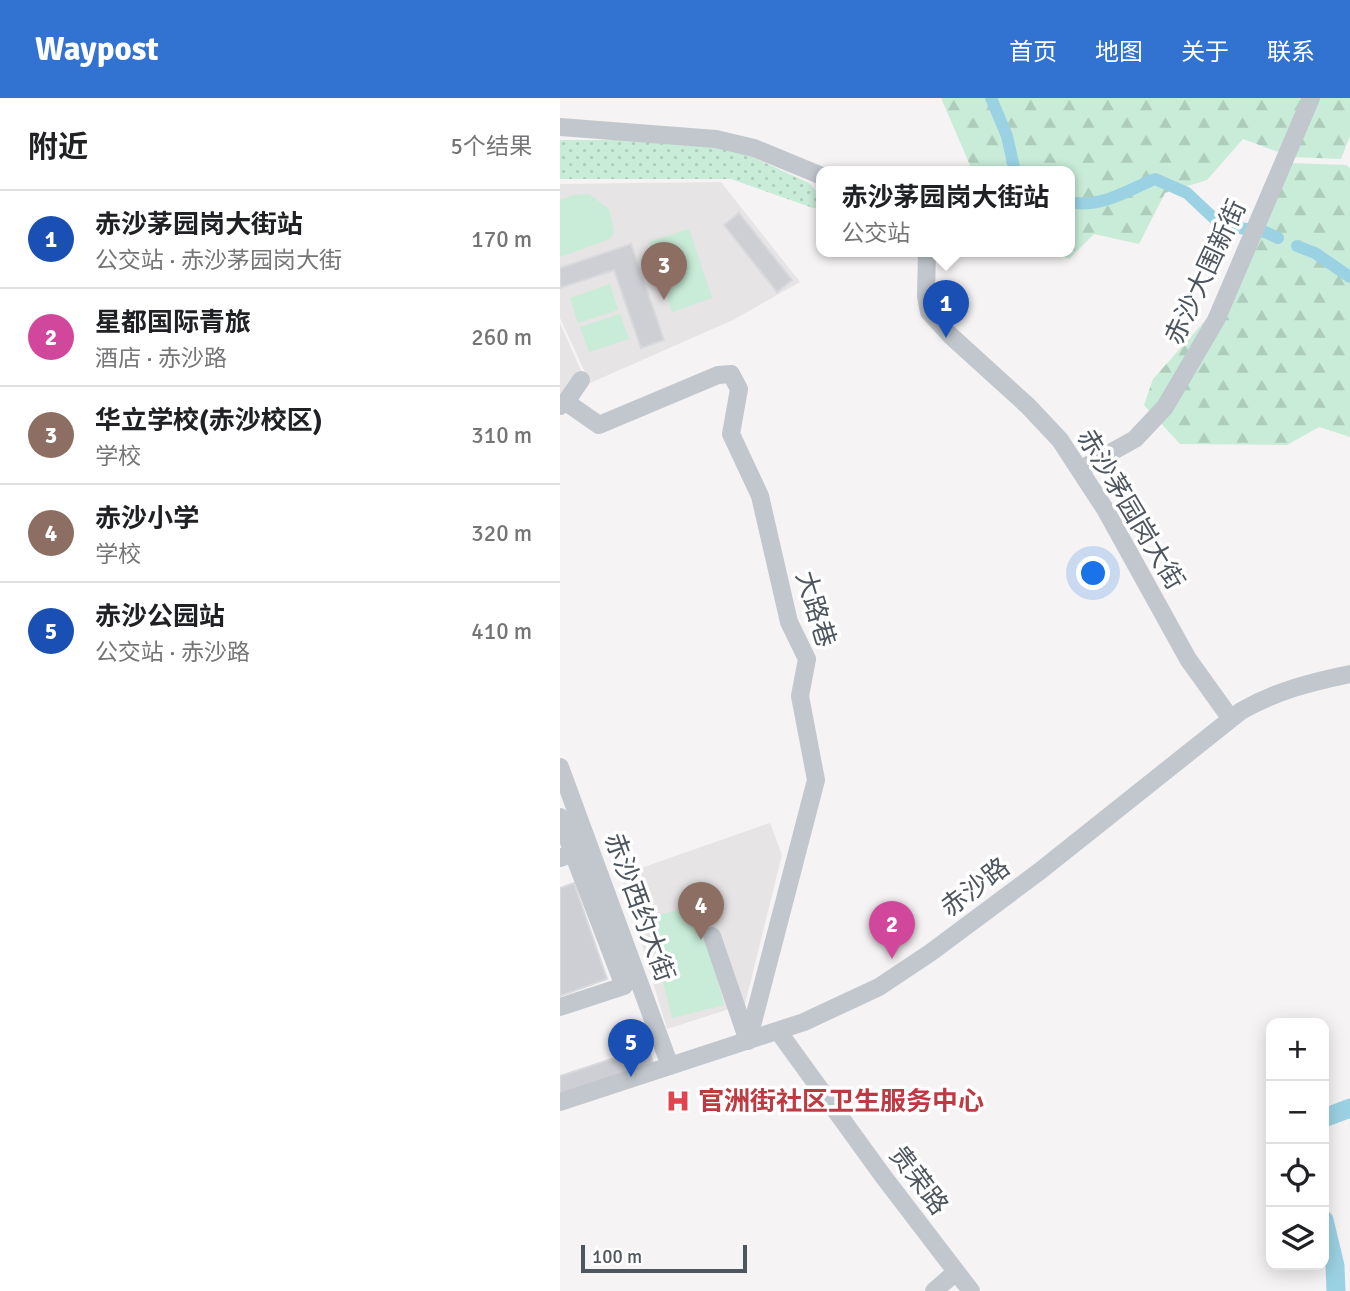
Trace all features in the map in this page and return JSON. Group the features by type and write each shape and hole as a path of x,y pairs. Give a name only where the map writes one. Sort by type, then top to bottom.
{"street":[{"name":"赤沙大围新街","path":"1081,469 1135,439 1165,407 1216,320 1311,98"},
{"path":"560,127 716,139 754,148 816,174"},
{"name":"赤沙茅园岗大街","path":"927,257 926,296 927,307 932,316 1046,424 1081,469 1184,652 1231,719"},
{"name":"大路巷","path":"563,404 599,425 718,375 731,374 739,389 731,434 760,496 789,622 807,659 800,696 816,780 748,1041"},
{"path":"563,404 581,380"},
{"name":"赤沙路","path":"560,1102 778,1031 853,1000 921,960 1040,871 1231,719 1264,697 1290,687 1350,674"},
{"name":"赤沙西约大街","path":"560,767 670,1066"},
{"path":"560,817 567,855 624,986 560,1007"},
{"path":"712,936 748,1041"},
{"name":"贵荣路","path":"778,1031 971,1291"},
{"path":"934,1291 956,1272"}],"shaded area":[{"path":"721,182 800,282 733,320 590,383 560,318 560,184"},
{"path":"560,323 587,384 560,399"},
{"path":"770,823 782,855 745,1004 667,1029 621,875"}],"green space":[{"path":"941,98 1350,98 1350,136 1341,159 1292,157 1243,139 1207,180 1165,193 1139,244 1094,234 1075,253 1075,166 970,166"},
{"path":"560,140 637,140 735,149 809,183 816,191 816,208 731,179 560,179"},
{"path":"1289,163 1346,165 1350,168 1350,437 1319,427 1287,445 1180,444 1144,405 1153,379 1236,286"},
{"path":"589,194 609,209 614,231 610,239 560,257 560,200 573,195"},
{"path":"689,229 712,298 672,312 649,242"},
{"path":"610,284 618,310 578,323 570,298"},
{"path":"620,314 629,339 589,352 580,327"},
{"path":"698,905 724,1005 672,1018 647,918"}],"building":[{"path":"739,213 792,280 777,292 724,225"},
{"path":"631,244 664,340 641,348 614,270 560,288 560,268"},
{"path":"574,883 607,979 560,996 560,888"},
{"path":"648,1047 654,1066 560,1097 560,1076"}],"waterway":[{"path":"991,98 1007,136 1014,166"},
{"path":"1075,202 1103,201 1155,179 1187,193 1221,225 1265,232 1278,238"},
{"path":"1297,246 1315,253 1350,277"},
{"path":"1329,1116 1350,1108"},
{"path":"1329,1241 1335,1266 1336,1291"}],"place":[{"name":"华立学校(赤沙校区)","path":"664,300"},
{"name":"赤沙茅园岗大街站","path":"946,338"},
{"name":"赤沙小学","path":"701,940"},
{"name":"星都国际青旅","path":"892,959"},
{"name":"赤沙公园站","path":"631,1077"},
{"name":"官洲街社区卫生服务中心","path":"678,1101"}]}
